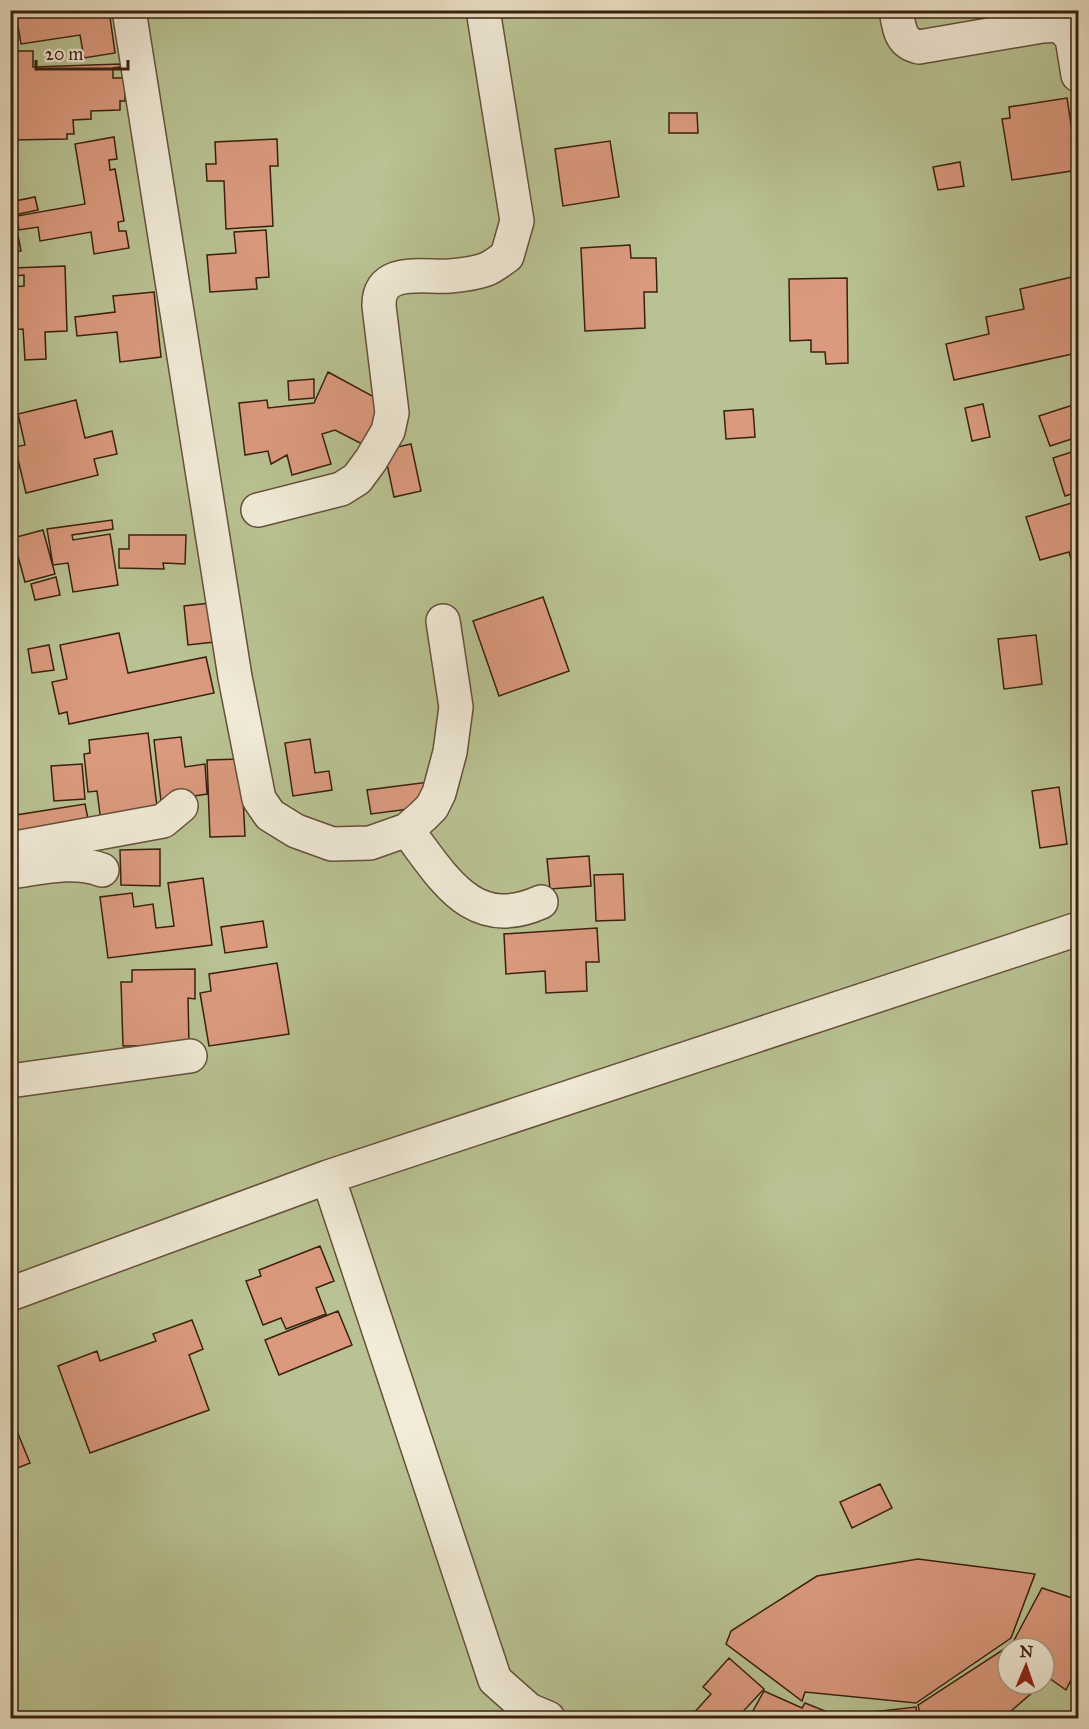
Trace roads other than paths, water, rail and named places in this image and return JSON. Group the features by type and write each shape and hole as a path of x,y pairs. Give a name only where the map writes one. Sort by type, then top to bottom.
{"street":[{"path":"129,10 235,677 259,799 270,815 296,831 332,844 370,843 407,830 432,807 439,793 450,752 456,707 443,621"},
{"path":"258,510 341,489 357,479 388,430 392,413 379,306 383,286 398,278 419,275 451,276 488,269 507,256 517,220 483,10"},
{"path":"896,10 899,32 906,42 919,47 1060,25 1072,38 1078,75"},
{"path":"10,849 163,821 181,806"},
{"path":"407,830 448,884 469,902 488,909 505,910 523,910 541,902"},
{"path":"10,872 69,864 87,864 102,870"},
{"path":"10,1294 328,1177 1078,929"},
{"path":"10,1081 190,1056"},
{"path":"328,1177 495,1680 529,1710 548,1719"}]}
